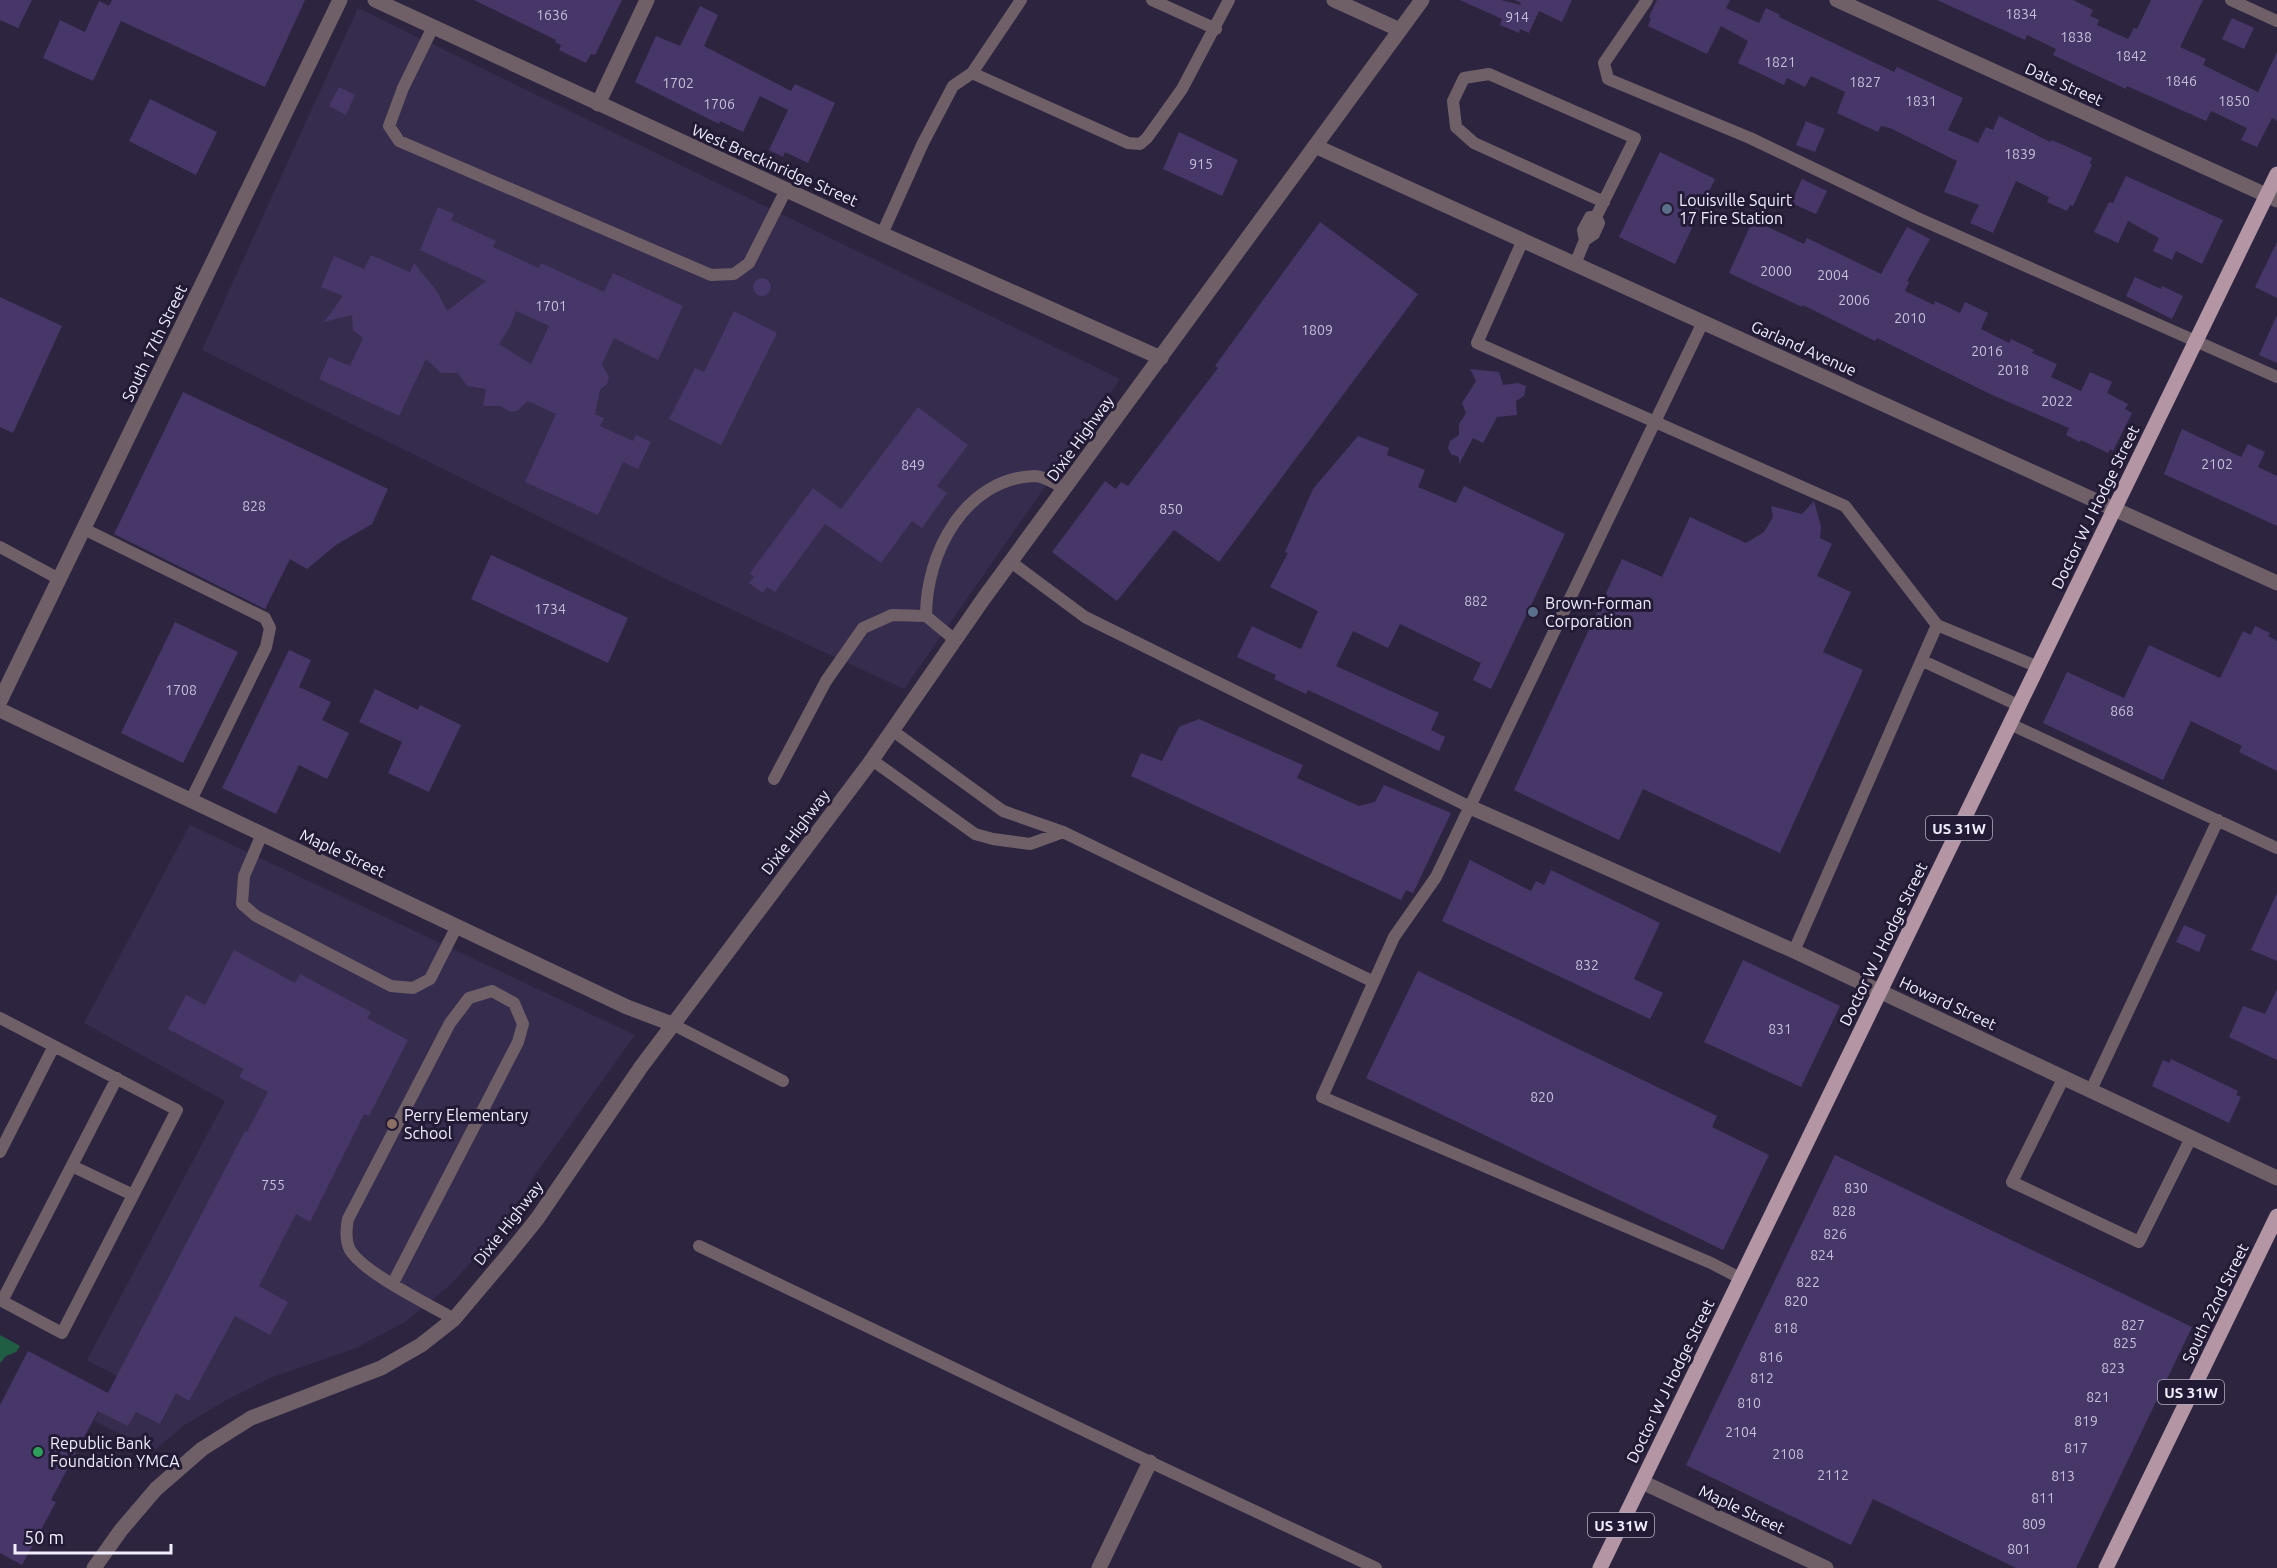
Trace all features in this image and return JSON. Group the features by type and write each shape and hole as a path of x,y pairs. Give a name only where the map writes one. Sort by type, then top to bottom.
{"main road":[{"name":"Doctor W J Hodge Street","path":"1600,1568 2195,341 2272,197 2277,174"},
{"name":"South 22nd Street","path":"2106,1568 2277,1216"}],"street":[{"name":"South 17th Street","path":"0,701 340,0"},
{"name":"West Breckinridge Street","path":"375,0 882,234 1161,358"},
{"path":"598,104 647,0"},
{"path":"1334,0 1400,30"},
{"name":"Dixie Highway","path":"94,1568 121,1530 156,1489 202,1449 251,1418 381,1368 421,1345 454,1319 537,1219 672,1024 872,760 1011,562 1422,0"},
{"name":"Date Street","path":"1837,0 2272,197"},
{"name":"Garland Avenue","path":"1316,146 2277,582"},
{"name":"Maple Street","path":"0,710 627,1007 672,1024"},
{"name":"Howard Street","path":"1470,807 1794,951 2277,1178"},
{"path":"1099,1568 1150,1462"},
{"name":"Maple Street","path":"1642,1482 1826,1568"}],"lane":[{"path":"882,234 923,143 953,86 972,73 1021,0"},
{"path":"1152,0 1216,29"},
{"path":"972,73 1128,143 1140,144 1147,138 1182,89 1216,29 1229,0"},
{"path":"1647,0 1604,63 1608,79 1750,138 1915,217 2277,377"},
{"path":"2231,0 2277,21"},
{"path":"433,27 402,88 389,126 399,141 711,275 734,274 749,263 786,190"},
{"path":"1575,264 1585,240 1593,234 1599,223 1596,217 1604,202 1635,138 1489,74 1464,78 1453,100 1456,127 1474,142 1604,202"},
{"path":"1523,240 1477,343 1845,506 1936,625 2038,668"},
{"path":"1703,322 1436,877 1394,937 1322,1097 1711,1263 1740,1278"},
{"path":"926,616 926,597 942,541 973,498 993,486 1037,476 1065,488"},
{"path":"84,528 265,618 270,628 266,647 191,800"},
{"path":"0,547 59,579"},
{"path":"1011,562 1086,616 1470,807"},
{"path":"774,779 826,681 863,628 892,615 926,616 955,640"},
{"path":"1794,951 1923,661 1936,625"},
{"path":"1923,661 2020,706"},
{"path":"2010,724 2277,848"},
{"path":"893,731 1003,811 1063,832 1374,981"},
{"path":"872,760 975,834 1030,844 1063,832"},
{"path":"2091,1090 2217,820"},
{"path":"262,834 244,876 242,904 256,916 391,986 413,988 430,979 457,926"},
{"path":"393,1282 518,1042 523,1024 514,1003 492,991 469,998 450,1023 348,1219 345,1233 350,1249 366,1269 393,1282 454,1319"},
{"path":"0,1018 117,1078 177,1110 62,1333 1,1301 117,1078"},
{"path":"672,1024 783,1081"},
{"path":"0,1152 5,1129 54,1046"},
{"path":"2064,1077 2012,1182 2139,1242 2191,1138"},
{"path":"72,1166 133,1196"},
{"path":"699,1246 1377,1568"}],"shaded area":[{"path":"358,8 1120,379 904,689 670,581 202,350"},
{"name":"Perry Elementary School","path":"190,825 635,1035 530,1182 527,1190 483,1249 450,1285 405,1322 356,1348 270,1378 221,1403 186,1424 146,1457 121,1434 94,1421 117,1376 87,1360 225,1101 84,1023"}],"green space":[{"path":"0,1335 20,1346 16,1352 6,1356 0,1363"}],"building":[{"path":"0,0 32,0 18,28 0,20"},
{"path":"112,0 305,0 265,87 121,21 93,81 43,58 60,20 85,32 99,1 109,6"},
{"path":"474,0 622,0 595,55 591,54 586,63 559,50 561,45 555,42 556,40"},
{"path":"1460,0 1501,0 1520,5 1521,3 1515,0 1572,0 1562,22 1539,11 1529,33 1520,29 1519,33 1500,25 1502,19"},
{"path":"1657,0 1730,0 1726,8 1759,23 1766,8 1780,15 1779,17 1894,72 1897,67 1963,98 1948,130 1978,143 1986,127 1993,130 1999,116 2050,142 2052,140 2092,158 2090,163 2092,165 2073,206 2070,205 2067,211 2047,202 2049,197 2016,181 1993,233 1970,223 1979,205 1944,192 1957,161 1890,128 1881,126 1878,132 1837,113 1845,92 1811,76 1805,87 1787,78 1784,85 1738,63 1748,41 1721,26 1707,54 1648,26 1651,18 1649,17"},
{"path":"1937,0 2073,0 2093,10 2090,16 2099,20 2097,25 2128,39 2134,28 2137,29 2151,0 2203,0 2180,47 2206,59 2203,65 2258,92 2277,52 2277,121 2272,118 2257,147 2241,140 2247,128 2211,111 2206,121 2127,86 2126,89 2053,55 2056,49 2027,35 2025,40"},
{"path":"700,6 718,15 704,46 791,91 795,84 835,103 808,163 785,152 783,157 769,150 788,110 760,96 743,132 720,121 719,124 635,82 656,36 680,46"},
{"path":"2232,18 2254,28 2244,49 2222,39"},
{"path":"339,87 355,95 346,115 329,106"},
{"path":"150,99 217,132 196,175 129,141"},
{"path":"1806,121 1825,129 1815,152 1796,145"},
{"path":"1179,132 1238,160 1222,196 1163,169"},
{"name":"Louisville Squirt 17 Fire Station","path":"1660,152 1715,179 1675,264 1619,237"},
{"path":"2126,176 2223,220 2202,264 2176,251 2172,260 2153,251 2159,238 2128,221 2118,243 2094,232 2109,202 2113,203"},
{"path":"1802,179 1827,191 1816,214 1791,203"},
{"path":"438,207 454,214 451,220 496,241 493,247 539,268 541,263 604,292 613,273 683,306 658,360 614,338 602,364 609,377 607,384 600,390 595,414 604,418 600,426 633,441 636,435 651,442 638,469 623,462 598,515 525,482 556,414 528,401 517,411 511,412 500,406 483,406 486,389 467,386 458,373 441,373 426,359 399,416 319,379 329,357 350,366 363,338 353,330 352,315 324,322 343,296 321,287 334,256 364,269 371,255 410,272 414,263 437,291 447,311 486,281 420,250","holes":["516,311 549,326 531,364 499,344 510,327"]},
{"path":"1753,220 1804,244 1807,238 1881,274 1907,227 1930,239 1907,281 1909,282 1905,291 1934,305 1935,301 1960,313 1965,302 1988,313 1981,329 2009,343 2011,339 2034,350 2032,353 2057,364 2051,377 2081,391 2090,372 2112,382 2107,393 2128,404 2125,409 2132,413 2113,451 2110,449 2108,453 2081,440 2080,442 2066,435 2069,428 1990,394 1877,338 1875,341 1803,305 1802,307 1729,273"},
{"path":"1320,222 1418,294 1219,562 1174,530 1117,601 1052,552 1105,481 1116,489 1121,482 1128,486 1218,368 1215,366"},
{"path":"2277,242 2277,298 2255,287"},
{"path":"2135,277 2183,296 2172,319 2126,296"},
{"path":"762,278 768,281 771,287 768,293 762,296 756,293 753,287 756,281"},
{"path":"0,297 62,326 13,433 0,427"},
{"path":"734,311 777,333 721,445 669,419 695,368 704,372"},
{"path":"2277,315 2277,363 2259,355"},
{"path":"1470,369 1499,372 1503,385 1518,383 1526,386 1524,396 1516,401 1517,415 1497,417 1483,443 1473,438 1459,464 1459,457 1451,454 1448,448 1450,441 1459,435 1459,424 1466,413 1462,403 1476,381"},
{"path":"183,392 388,489 372,524 336,545 307,569 290,559 265,609 114,534"},
{"path":"918,407 968,445 937,486 947,493 922,528 912,521 881,563 825,524 775,592 767,587 763,593 749,583 754,577 750,573 813,488 841,509"},
{"path":"2182,429 2241,457 2248,444 2265,452 2258,467 2277,476 2277,526 2164,474"},
{"path":"1358,436 1389,448 1387,455 1425,470 1418,487 1456,503 1464,486 1565,534 1491,689 1473,680 1481,663 1400,624 1388,648 1353,631 1336,666 1439,713 1431,730 1445,737 1439,751 1308,690 1306,694 1274,679 1276,675 1237,657 1252,626 1301,649 1318,611 1270,587 1288,553 1285,552 1313,489"},
{"path":"1814,501 1821,526 1820,538 1832,544 1817,576 1851,592 1823,652 1863,670 1780,853 1643,789 1619,840 1514,790 1622,559 1662,577 1690,517 1746,543 1764,532 1773,517 1771,506 1802,514"},
{"path":"491,555 628,618 608,663 471,599"},
{"path":"175,622 238,652 183,763 121,733"},
{"path":"2255,626 2270,633 2268,636 2277,641 2277,771 2239,752 2242,746 2191,721 2163,780 2043,723 2067,672 2124,698 2149,645 2220,678 2243,631 2251,635"},
{"path":"289,650 311,660 299,687 331,702 322,720 349,733 327,779 299,765 276,814 222,788"},
{"path":"375,689 418,710 420,705 461,725 429,792 388,773 402,742 359,722"},
{"path":"1199,719 1303,765 1297,778 1359,806 1375,802 1384,785 1451,813 1413,893 1406,890 1401,900 1131,776 1141,753 1162,761 1179,727"},
{"path":"1470,860 1531,891 1536,881 1544,885 1551,870 1660,923 1634,979 1663,993 1650,1019 1442,921"},
{"path":"2277,893 2277,961 2251,950"},
{"path":"2184,925 2206,935 2199,952 2176,942"},
{"name":"Perry Elementary School","path":"234,950 295,983 300,974 371,1012 367,1018 408,1040 369,1116 364,1114 310,1222 296,1214 259,1286 288,1302 270,1335 235,1316 189,1401 176,1393 160,1424 136,1412 128,1426 98,1411 51,1500 56,1502 22,1565 0,1553 0,1405 28,1351 108,1393 245,1131 247,1132 268,1092 239,1077 244,1069 168,1029 186,995 205,1005"},
{"path":"1743,960 1840,1006 1801,1087 1704,1042"},
{"path":"1418,971 1717,1116 1712,1127 1769,1155 1723,1250 1366,1078"},
{"path":"2277,989 2277,1060 2229,1037 2243,1006 2265,1014"},
{"path":"2171,1059 2238,1091 2236,1095 2241,1097 2229,1123 2152,1086 2163,1060 2169,1063"},
{"path":"1835,1155 2192,1327 2076,1568 2016,1568 1873,1499 1851,1545 1686,1465"}],"place":[{"name":"Louisville Squirt 17 Fire Station","path":"1667,209"},
{"name":"Brown-Forman Corporation","path":"1533,612"},
{"name":"Perry Elementary School","path":"392,1124"},
{"name":"Republic Bank Foundation YMCA","path":"38,1452"}]}
